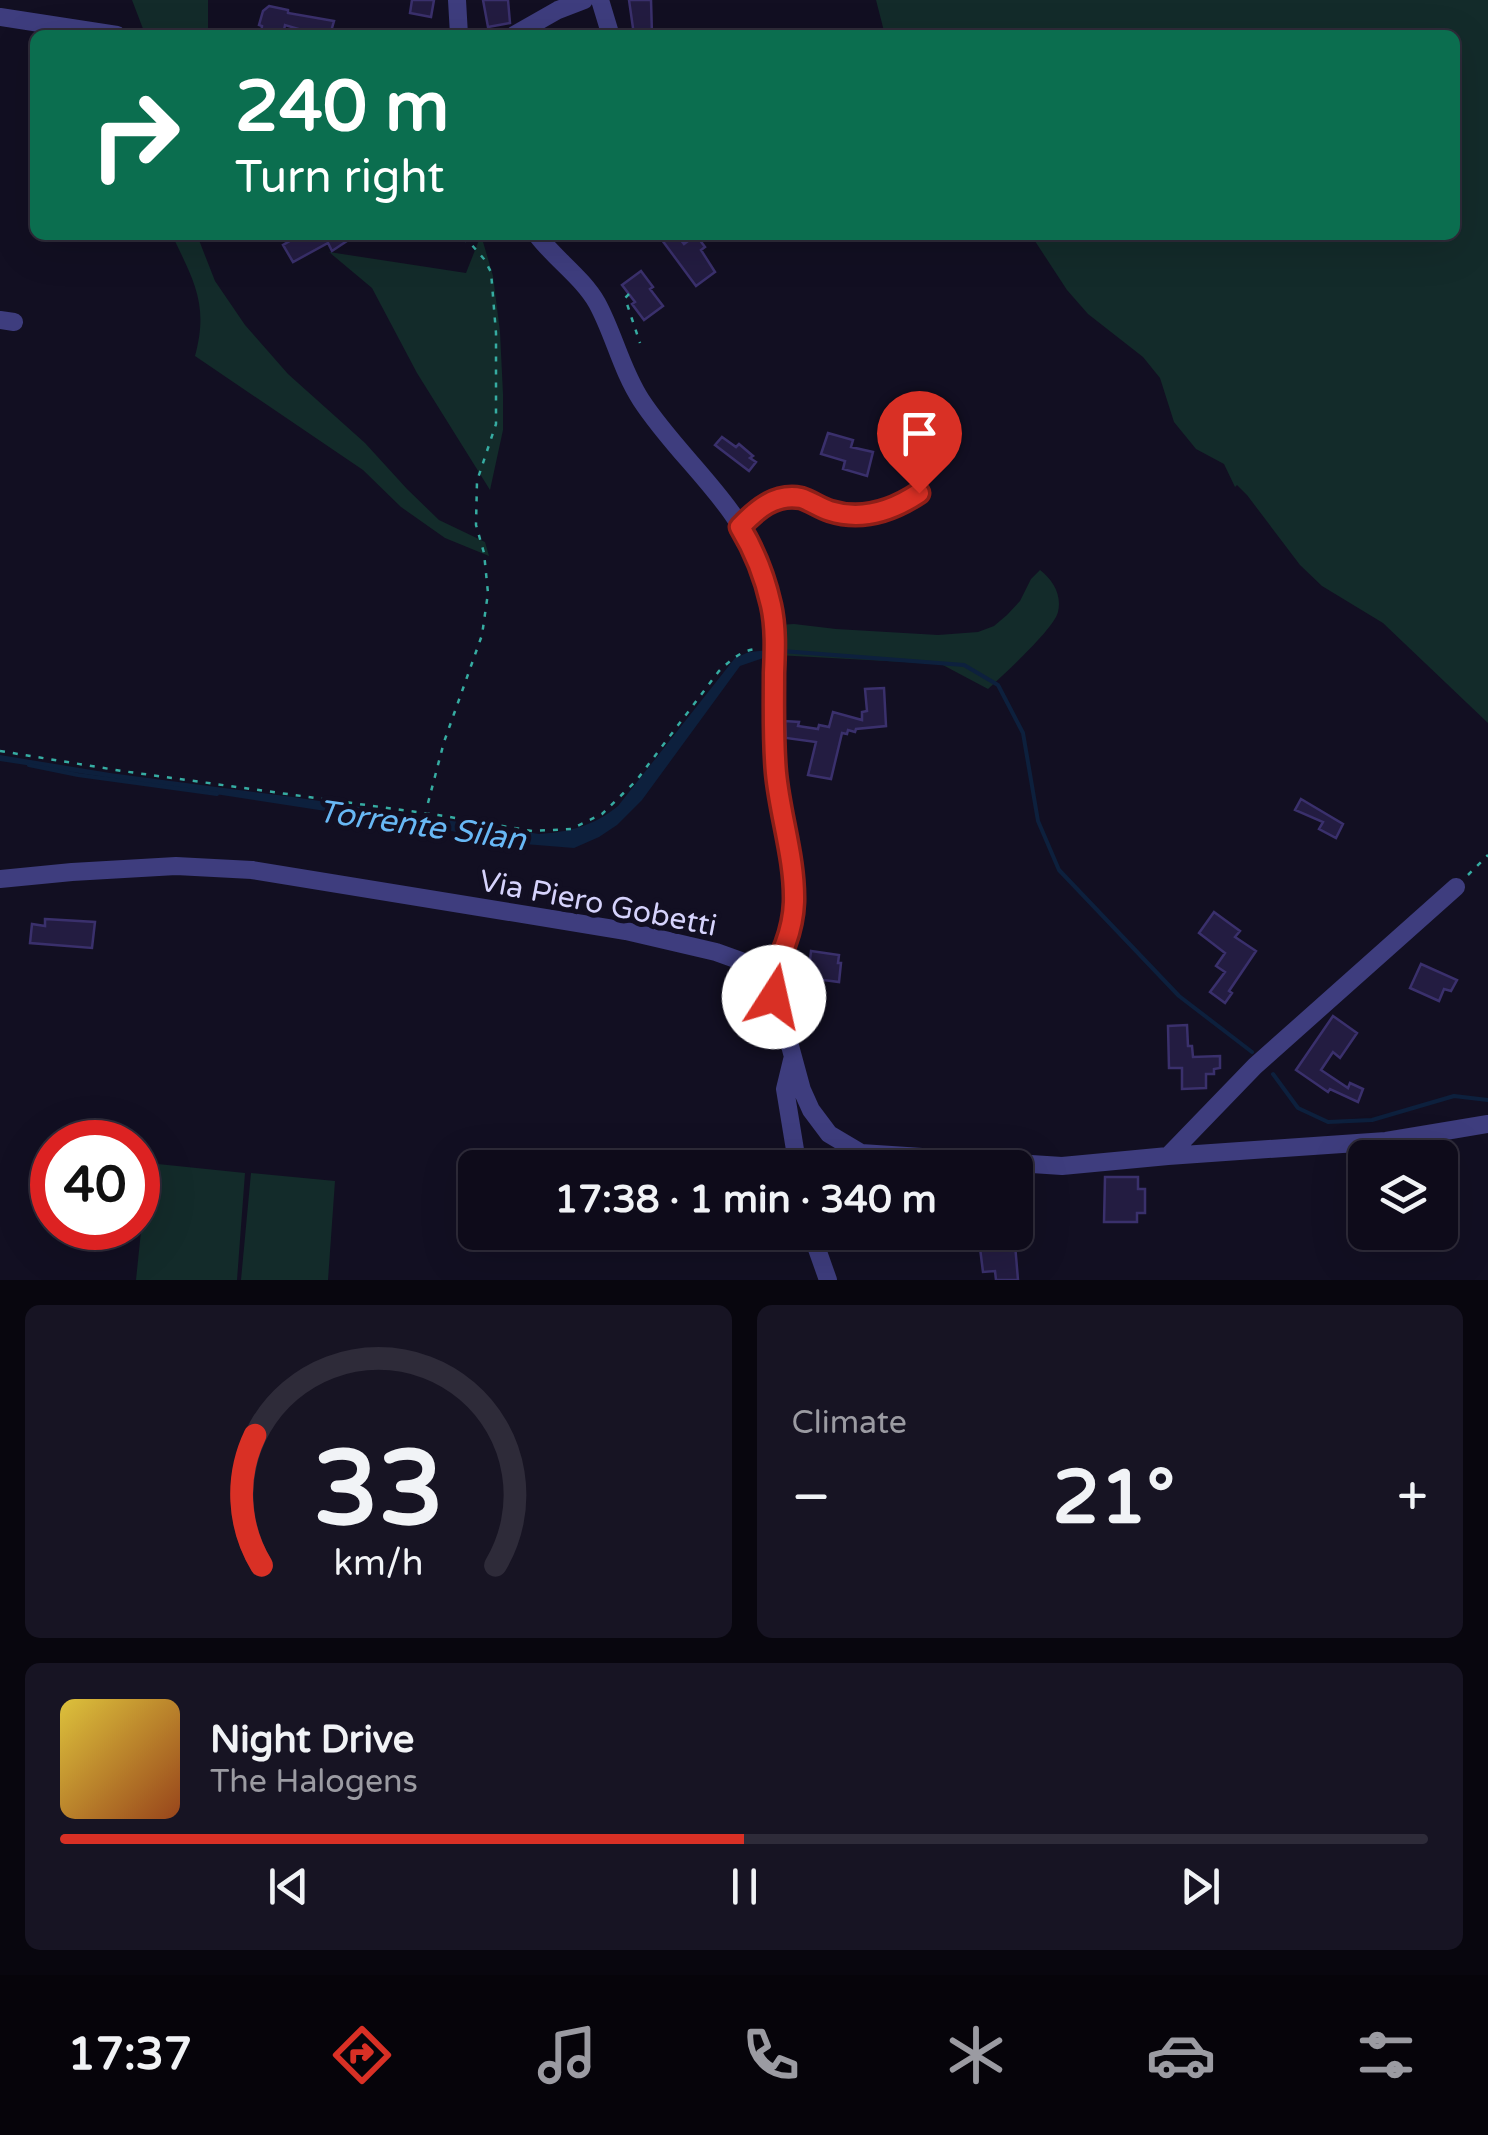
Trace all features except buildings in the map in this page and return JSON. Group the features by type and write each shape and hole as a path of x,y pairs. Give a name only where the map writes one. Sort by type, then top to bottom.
{"street":[{"path":"458,0 459,30"},
{"path":"523,30 584,0"},
{"path":"600,0 609,30"},
{"path":"0,17 84,30"},
{"path":"542,240 598,304 625,372 640,398 731,512 760,568 772,605 776,648 775,762 790,851 794,905 780,959 765,980 774,997 802,1090 828,1134 861,1153 1062,1166 1386,1142 1488,1124"},
{"path":"740,527 759,507 784,498 802,498 831,512 876,514 900,506 919,493"},
{"name":"Via Piero Gobetti","path":"0,879 176,866 252,870 680,943 741,961 765,980"},
{"path":"1168,1156 1255,1066 1456,887"},
{"path":"793,1054 785,1089 795,1150"},
{"path":"817,1250 828,1280"}],"path":[{"path":"428,804 444,742 482,634 488,593 476,526 478,481 496,424 496,332 491,272 484,259 463,240"},
{"path":"629,294 625,298 640,343"},
{"path":"0,751 532,831 572,829 602,814 636,780 719,671 734,657 750,649 776,648"},
{"path":"1456,887 1488,855"}],"green space":[{"path":"132,0 208,0 208,30 143,30"},
{"path":"876,0 1488,0 1488,723 1383,623 1322,586 1300,565 1247,495 1235,487 1224,464 1196,449 1174,422 1160,378 1143,357 1088,314 1034,240 1460,240 1460,30 884,30"},
{"path":"174,240 199,240 215,281 245,325 288,374 365,443 439,520 485,542 489,556 445,538 401,507 363,470 195,356 200,307 193,280"},
{"path":"479,240 482,240 493,276 503,394 503,430 490,490 417,373 372,288 329,252 466,273"},
{"path":"1040,570 1055,588 1058,612 1038,640 988,689 941,664 776,655 778,625 938,635 978,632 1007,615"},
{"path":"160,1164 245,1173 237,1280 136,1280 139,1250 160,1250"},
{"path":"251,1173 335,1181 328,1280 241,1280"}],"water":[{"path":"770,650 769,656 740,666 642,800 617,825 574,848 512,843 0,761 0,755 539,834 561,832 590,823 618,806 735,658"}],"waterway":[{"name":"Torrente Silan","path":"782,651 964,665 998,685 1023,733 1038,821 1059,870 1179,996 1252,1052"},
{"name":"Torrente Silan","path":"29,765 217,794"},
{"name":"Torrente Silan","path":"1273,1074 1298,1108 1328,1122 1372,1120 1454,1096 1488,1100"}],"route":[{"path":"774,997 765,980 780,959 794,905 790,851 776,778 776,648 772,605 740,527 759,507 784,498 802,498 831,512 853,515 876,514 900,506 919,493"}]}
